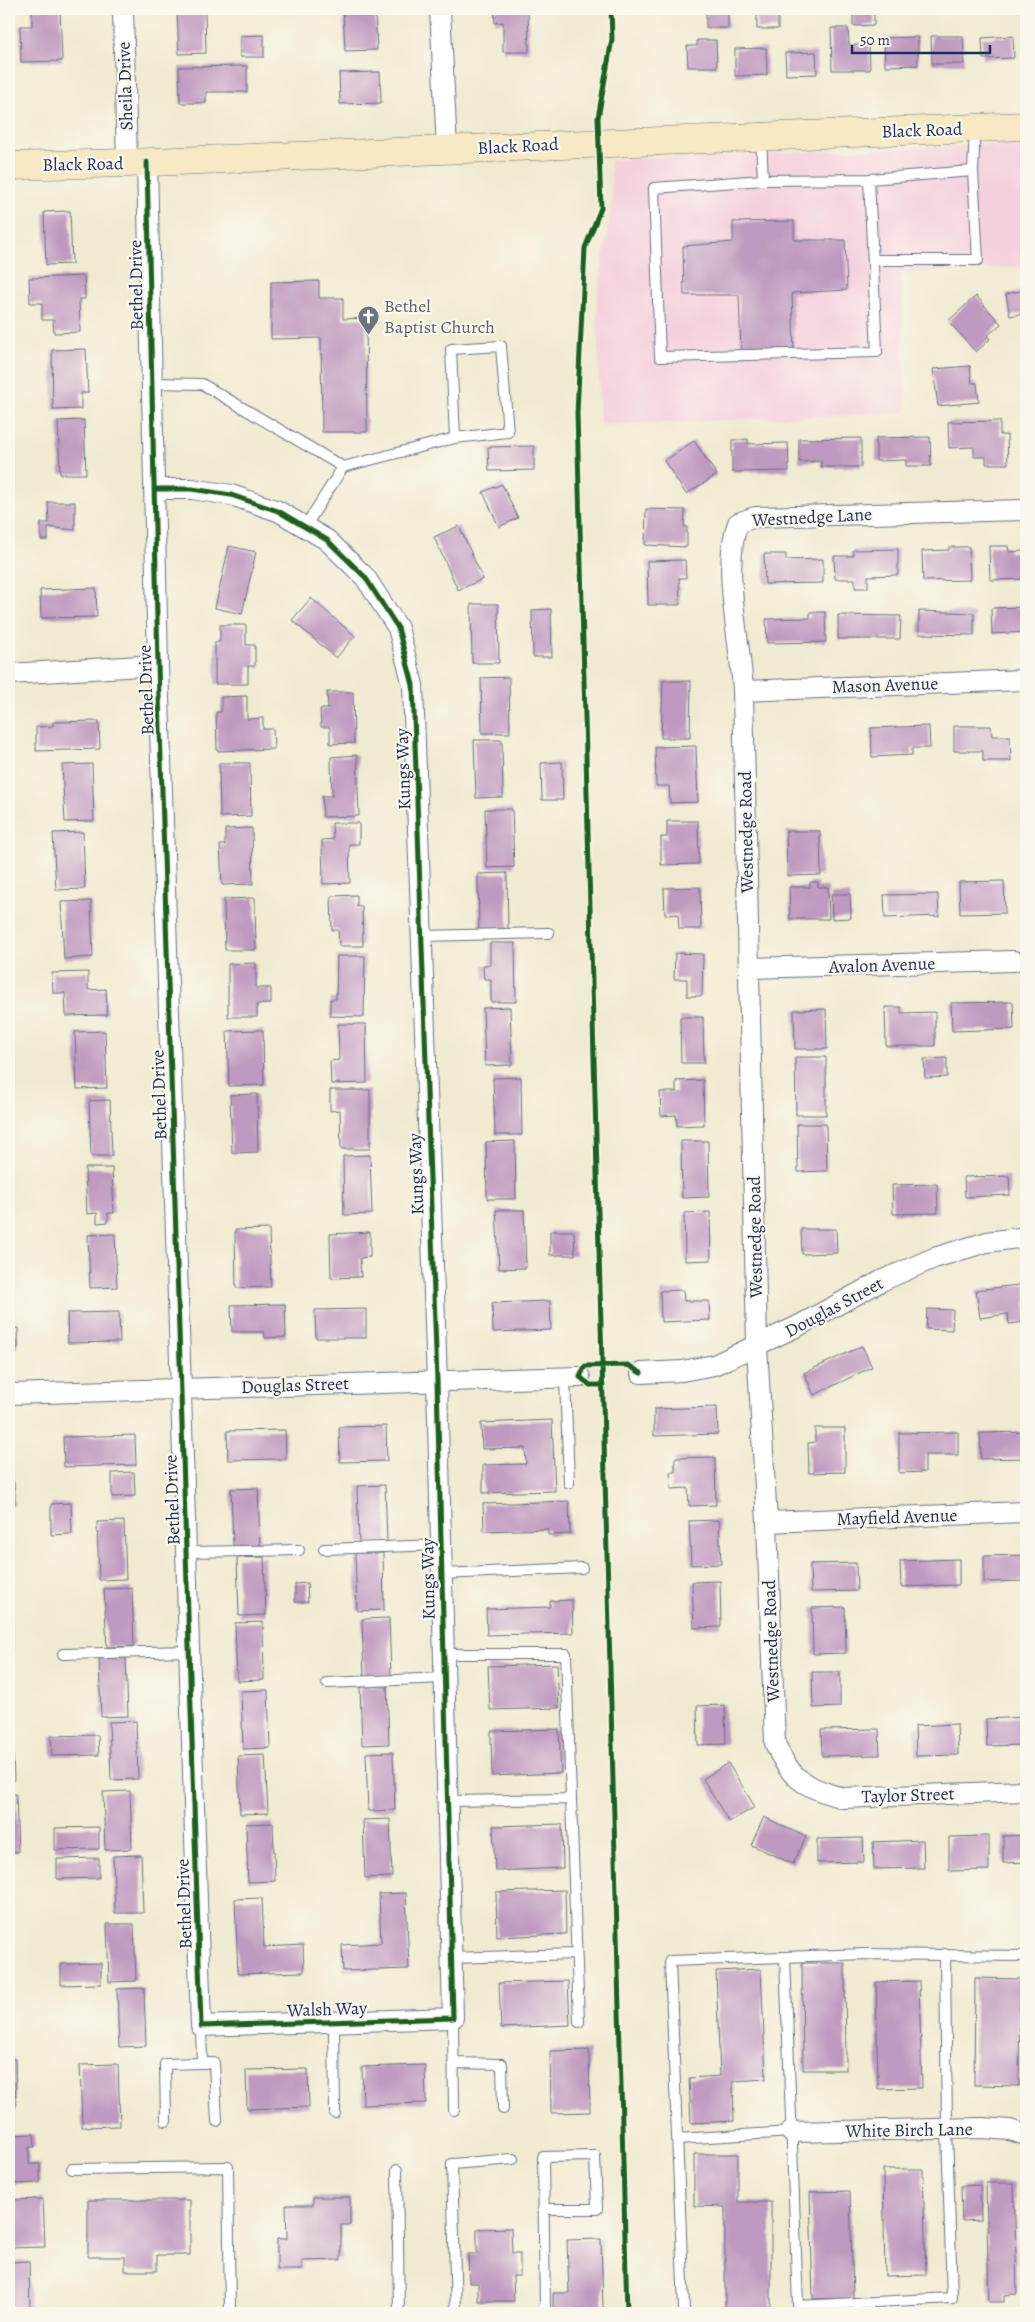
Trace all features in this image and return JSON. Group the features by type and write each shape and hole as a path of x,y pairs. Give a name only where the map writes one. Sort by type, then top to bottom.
{"main road":[{"name":"Black Road","path":"9,166 137,163 1026,126"}],"street":[{"name":"Sheila Drive","path":"123,9 137,163"},
{"path":"440,9 447,149"},
{"name":"Bethel Drive","path":"137,163 152,383 158,665 202,2026"},
{"name":"Kungs Way","path":"154,489 192,489 231,495 278,511 327,540 364,577 398,628 414,685 437,1381 453,2018"},
{"name":"Westnedge Lane","path":"743,691 741,658 733,613 732,538 738,522 755,517 1026,510"},
{"path":"9,674 158,665"},
{"name":"Mason Avenue","path":"743,691 1026,680"},
{"name":"Westnedge Road","path":"743,691 757,1346 767,1522 775,1743 782,1762 794,1776"},
{"name":"Avalon Avenue","path":"749,968 1014,960"},
{"name":"Douglas Street","path":"641,1373 682,1371 714,1365 798,1326 881,1281 934,1258 987,1242 1026,1237"},
{"name":"Douglas Street","path":"9,1394 573,1377"},
{"name":"Mayfield Avenue","path":"767,1522 1026,1512"},
{"name":"Taylor Street","path":"794,1776 820,1792 843,1798 1026,1790"},
{"name":"Walsh Way","path":"202,2026 453,2018"},
{"name":"White Birch Lane","path":"791,2132 992,2129 1010,2130 1026,2135"}],"lane":[{"path":"873,260 978,260 973,171 975,128"},
{"path":"761,136 763,180"},
{"path":"870,179 877,352 660,357 654,188 763,180 870,179 973,171"},
{"path":"305,527 343,468 455,438 508,432 502,346 451,349 455,438"},
{"path":"152,383 202,384 343,468"},
{"path":"422,936 549,932"},
{"path":"569,1482 573,1377"},
{"path":"324,1550 441,1545"},
{"path":"187,1552 299,1550"},
{"path":"442,1574 582,1568"},
{"path":"63,1654 190,1650"},
{"path":"444,1654 566,1654 578,2022"},
{"path":"327,1683 444,1678"},
{"path":"448,1801 571,1799"},
{"path":"451,1958 576,1954"},
{"path":"684,2310 670,1961 865,1954 1026,1956"},
{"path":"785,1957 798,2306 952,2298 946,2129 945,1954"},
{"path":"453,2018 454,2110"},
{"path":"334,2022 335,2113"},
{"path":"202,2026 202,2063"},
{"path":"166,2121 165,2064 202,2063 214,2063 217,2121"},
{"path":"453,2063 502,2064 503,2109"},
{"path":"677,2139 791,2132"},
{"path":"543,2209 597,2209 595,2156 543,2157 543,2209 545,2313"},
{"path":"456,2313 452,2164 513,2159"},
{"path":"72,2170 228,2167 230,2313"},
{"path":"397,2170 399,2313"}],"shaded area":[{"path":"1026,143 1026,267 901,273 906,413 600,425 597,300 612,202 610,160"}],"building":[{"path":"32,9 60,9 62,61 21,62 20,26 32,26"},
{"path":"177,9 205,9 206,53 179,54"},
{"path":"343,9 375,9 377,50 345,51"},
{"path":"494,9 528,9 529,52 503,52 503,22 495,23"},
{"path":"706,9 728,9 728,28 706,28"},
{"path":"757,9 778,9 778,29 757,29"},
{"path":"853,9 874,9 874,25 853,26"},
{"path":"831,28 848,28 849,45 869,45 870,70 832,70"},
{"path":"264,35 264,57 240,57 240,36"},
{"path":"931,36 963,36 964,64 932,64"},
{"path":"1013,36 1014,58 983,59 982,38"},
{"path":"918,37 918,65 885,66 884,38"},
{"path":"697,40 716,40 717,67 688,67 687,46 697,46"},
{"path":"766,48 767,75 735,76 735,49"},
{"path":"816,52 817,74 786,75 785,53"},
{"path":"247,66 247,92 206,92 206,103 180,103 179,67"},
{"path":"380,72 381,103 340,104 339,73"},
{"path":"70,211 72,264 46,265 44,212"},
{"path":"794,221 794,240 845,240 847,290 792,293 794,351 741,353 739,295 684,295 683,246 733,242 733,222"},
{"path":"84,276 85,299 79,299 80,332 54,333 53,320 42,320 42,303 30,303 29,278"},
{"path":"319,281 319,298 343,298 343,319 366,318 367,432 322,432 321,338 271,339 271,282"},
{"path":"1026,290 1026,313 1010,316 1006,294"},
{"path":"976,296 1001,324 987,336 990,339 976,352 948,321"},
{"path":"86,349 88,393 81,393 81,409 53,410 52,350"},
{"path":"970,366 972,383 977,383 979,402 938,406 933,369"},
{"path":"84,420 86,474 60,474 58,421"},
{"path":"1000,421 1000,435 1007,435 1008,464 986,464 986,457 974,457 974,447 949,448 948,422"},
{"path":"930,437 931,466 906,466 906,460 876,461 876,438"},
{"path":"861,438 861,467 821,467 821,461 799,462 799,439"},
{"path":"748,439 748,444 788,443 789,471 732,472 732,440"},
{"path":"694,441 717,475 686,494 664,461"},
{"path":"534,446 534,470 489,471 488,447"},
{"path":"502,484 518,518 499,527 483,492"},
{"path":"48,502 75,502 75,530 48,527 48,540 41,540 41,523 49,523"},
{"path":"646,509 685,510 684,526 687,527 687,547 645,545"},
{"path":"459,526 483,579 458,590 434,537"},
{"path":"229,546 256,552 242,614 215,608"},
{"path":"989,546 1008,546 1009,552 1026,551 1026,579 990,580"},
{"path":"949,547 969,547 970,580 923,581 922,551 949,550"},
{"path":"898,549 898,575 868,576 868,588 855,588 855,579 835,579 834,556 853,556 853,550"},
{"path":"764,554 786,554 786,560 823,559 823,583 765,584"},
{"path":"685,560 686,578 679,578 680,605 648,605 647,561"},
{"path":"96,588 97,617 41,618 40,590"},
{"path":"311,598 355,636 336,658 292,620"},
{"path":"471,604 498,604 499,663 472,663"},
{"path":"1026,607 1026,632 992,634 991,608"},
{"path":"551,609 552,657 533,657 532,610"},
{"path":"919,611 974,613 974,635 919,634"},
{"path":"810,612 825,612 826,642 767,643 766,619 810,618"},
{"path":"838,615 901,616 900,639 838,639"},
{"path":"220,625 246,625 246,645 255,645 255,666 248,666 248,684 215,684 215,642 220,642"},
{"path":"509,677 510,733 482,733 481,678"},
{"path":"663,681 691,681 690,738 661,738"},
{"path":"327,692 353,692 354,743 330,744 330,727 321,727 320,709 328,709"},
{"path":"247,696 247,719 263,718 263,729 273,729 274,749 217,751 216,712 221,712 221,697"},
{"path":"99,721 100,749 36,751 36,727 53,726 53,722"},
{"path":"929,726 930,748 912,748 912,755 872,757 871,728"},
{"path":"954,726 991,726 992,736 1010,736 1011,761 983,761 983,751 954,751"},
{"path":"474,740 502,740 503,797 476,798"},
{"path":"696,746 698,802 670,803 669,786 656,786 655,747"},
{"path":"357,755 359,816 323,817 322,796 332,796 331,757"},
{"path":"562,762 563,800 542,800 541,763"},
{"path":"219,763 250,763 251,816 220,817"},
{"path":"92,764 94,821 65,822 62,765"},
{"path":"485,809 512,809 514,867 487,868"},
{"path":"667,821 698,821 699,864 661,865 661,837 667,837"},
{"path":"332,823 359,823 359,844 349,844 350,883 323,884 322,840 333,839"},
{"path":"252,828 253,884 222,885 220,845 225,845 225,829"},
{"path":"786,831 820,831 821,875 787,876"},
{"path":"83,832 85,889 56,890 53,833"},
{"path":"507,873 508,931 479,931 478,874"},
{"path":"1004,881 1005,913 960,914 959,882"},
{"path":"810,882 818,882 818,887 828,887 829,919 790,919 789,887 810,887"},
{"path":"700,887 701,929 679,929 678,914 665,915 664,888"},
{"path":"831,894 850,894 851,918 832,919"},
{"path":"938,894 939,916 885,918 884,895"},
{"path":"357,895 357,906 362,906 363,946 339,946 338,930 332,930 331,896"},
{"path":"255,898 256,950 225,950 224,899"},
{"path":"91,901 93,957 64,959 61,902"},
{"path":"490,943 515,943 516,1002 491,1002 491,979 484,979 483,965 490,965"},
{"path":"675,953 703,954 702,996 687,996 687,979 674,979"},
{"path":"337,956 365,956 364,1017 330,1016 330,999 336,999"},
{"path":"256,963 256,988 271,988 271,1004 257,1004 257,1017 228,1017 228,964"},
{"path":"88,972 88,990 106,989 107,1015 66,1016 65,993 53,993 52,973"},
{"path":"1013,1002 1014,1029 952,1031 951,1003"},
{"path":"510,1007 512,1065 485,1066 483,1008"},
{"path":"885,1007 901,1007 901,1013 935,1012 935,1046 886,1046"},
{"path":"826,1009 827,1049 795,1049 794,1010"},
{"path":"680,1017 703,1017 704,1063 681,1063"},
{"path":"338,1024 366,1024 367,1083 331,1084 330,1061 339,1060"},
{"path":"263,1030 264,1085 229,1086 227,1031"},
{"path":"105,1031 107,1088 77,1089 75,1032"},
{"path":"795,1057 826,1057 826,1115 796,1115"},
{"path":"947,1058 947,1077 925,1078 924,1059"},
{"path":"521,1077 522,1135 495,1135 493,1078"},
{"path":"703,1080 704,1125 677,1126 676,1115 661,1116 660,1092 676,1092 676,1081"},
{"path":"330,1090 370,1090 370,1149 341,1149 340,1110 330,1111"},
{"path":"257,1094 258,1152 232,1153 230,1095"},
{"path":"110,1100 112,1156 91,1156 89,1101"},
{"path":"1022,1101 1026,1101 1026,1127 1023,1127"},
{"path":"797,1124 826,1124 827,1171 798,1172"},
{"path":"515,1141 516,1199 487,1199 486,1142"},
{"path":"681,1141 708,1141 709,1197 682,1198"},
{"path":"370,1155 372,1214 344,1215 343,1156"},
{"path":"85,1168 112,1168 114,1213 108,1213 108,1222 97,1223 97,1213 87,1214"},
{"path":"1009,1176 1010,1195 965,1197 964,1177"},
{"path":"937,1184 938,1213 893,1214 892,1185"},
{"path":"496,1210 524,1210 526,1268 499,1269"},
{"path":"710,1212 711,1260 685,1261 684,1213"},
{"path":"269,1229 271,1287 236,1288 235,1230"},
{"path":"801,1229 836,1229 837,1253 802,1254"},
{"path":"550,1231 574,1231 575,1255 550,1255"},
{"path":"370,1232 370,1257 360,1258 361,1277 331,1278 330,1234"},
{"path":"115,1234 117,1287 90,1288 88,1235"},
{"path":"1026,1284 1026,1322 1009,1324 1008,1314 980,1318 976,1290"},
{"path":"683,1290 684,1301 709,1301 710,1320 661,1322 660,1291"},
{"path":"550,1301 551,1330 493,1332 492,1303"},
{"path":"285,1304 286,1337 265,1338 264,1332 232,1332 231,1305"},
{"path":"366,1309 366,1338 316,1338 315,1310"},
{"path":"927,1309 953,1310 952,1330 926,1329"},
{"path":"119,1312 120,1342 68,1343 67,1313"},
{"path":"9,1328 18,1328 18,1348 9,1348"},
{"path":"862,1346 872,1367 814,1395 804,1373"},
{"path":"717,1407 718,1434 654,1436 654,1409"},
{"path":"552,1420 555,1491 483,1493 483,1465 526,1464 525,1448 482,1449 481,1423"},
{"path":"386,1426 387,1461 340,1462 339,1427"},
{"path":"815,1428 845,1428 845,1472 809,1473 808,1443 815,1442"},
{"path":"285,1430 286,1459 228,1460 227,1431"},
{"path":"958,1432 958,1455 925,1455 925,1472 899,1473 899,1433"},
{"path":"1026,1432 1026,1458 981,1459 980,1433"},
{"path":"135,1435 136,1465 64,1467 63,1437"},
{"path":"715,1457 716,1505 689,1506 688,1488 671,1489 670,1472 675,1472 675,1458"},
{"path":"134,1472 135,1496 112,1497 112,1473"},
{"path":"9,1482 14,1482 14,1506 9,1506"},
{"path":"385,1485 387,1542 359,1543 357,1486"},
{"path":"258,1488 260,1546 233,1547 231,1489"},
{"path":"569,1501 570,1534 548,1535 548,1529 484,1531 483,1504"},
{"path":"71,1503 72,1534 51,1535 51,1504"},
{"path":"719,1520 721,1564 691,1565 689,1521"},
{"path":"124,1521 126,1579 99,1580 97,1522"},
{"path":"355,1553 383,1553 384,1610 357,1611"},
{"path":"1026,1555 1026,1581 984,1582 984,1556"},
{"path":"264,1557 266,1615 239,1616 237,1558"},
{"path":"959,1559 959,1585 901,1587 900,1561"},
{"path":"856,1563 857,1591 811,1592 810,1564"},
{"path":"720,1581 721,1627 694,1628 692,1582"},
{"path":"307,1583 308,1602 295,1602 295,1584"},
{"path":"132,1588 134,1646 107,1647 104,1589"},
{"path":"10,1591 12,1649 9,1649"},
{"path":"572,1600 573,1633 487,1635 486,1609 550,1607 550,1601"},
{"path":"845,1607 846,1653 813,1654 812,1608"},
{"path":"389,1618 391,1676 364,1677 362,1619"},
{"path":"263,1622 264,1680 237,1681 235,1623"},
{"path":"126,1658 128,1716 101,1717 99,1659"},
{"path":"557,1664 559,1708 490,1710 488,1666"},
{"path":"812,1672 840,1672 840,1707 813,1708"},
{"path":"387,1686 389,1744 362,1745 360,1687"},
{"path":"268,1690 270,1748 243,1749 241,1691"},
{"path":"725,1705 726,1744 698,1745 697,1706"},
{"path":"1026,1717 1026,1745 987,1746 986,1719"},
{"path":"136,1721 138,1779 111,1780 109,1722"},
{"path":"9,1724 12,1724 14,1781 9,1782"},
{"path":"957,1724 958,1755 916,1756 915,1726"},
{"path":"559,1729 561,1773 492,1776 491,1731"},
{"path":"879,1729 880,1755 822,1756 821,1730"},
{"path":"98,1735 99,1755 52,1756 51,1736"},
{"path":"393,1752 395,1810 368,1811 366,1753"},
{"path":"265,1755 268,1813 240,1814 238,1756"},
{"path":"728,1763 755,1807 729,1822 703,1779"},
{"path":"130,1791 132,1849 105,1850 103,1792"},
{"path":"9,1794 16,1794 18,1852 9,1852"},
{"path":"764,1817 806,1837 793,1864 751,1845"},
{"path":"390,1819 392,1877 365,1878 363,1820"},
{"path":"273,1823 275,1881 248,1882 246,1824"},
{"path":"562,1824 563,1868 495,1871 493,1826"},
{"path":"99,1827 99,1849 55,1850 55,1828"},
{"path":"1026,1835 1026,1862 1003,1863 1003,1836"},
{"path":"989,1836 989,1870 949,1871 949,1837"},
{"path":"863,1838 864,1862 817,1863 817,1839"},
{"path":"923,1840 924,1868 874,1869 873,1842"},
{"path":"141,1855 143,1913 115,1913 113,1856"},
{"path":"99,1858 99,1878 57,1879 57,1859"},
{"path":"565,1890 566,1934 497,1937 496,1892"},
{"path":"406,1893 409,1969 343,1971 342,1945 381,1943 379,1894"},
{"path":"262,1898 264,1947 303,1945 304,1972 238,1974 235,1899"},
{"path":"107,1924 134,1924 136,1981 109,1982"},
{"path":"101,1963 101,1984 61,1985 61,1964"},
{"path":"802,1963 845,1963 846,2070 803,2070"},
{"path":"761,1969 766,2079 733,2081 734,2121 691,2123 689,2078 720,2076 716,1971"},
{"path":"975,1978 1020,1979 1019,2086 974,2085"},
{"path":"568,1981 570,2025 501,2028 499,1983"},
{"path":"919,1981 922,2088 878,2089 876,1982"},
{"path":"144,1988 146,2046 119,2047 117,1989"},
{"path":"589,2050 590,2112 551,2113 550,2051"},
{"path":"9,2059 15,2059 16,2107 9,2107"},
{"path":"118,2064 120,2126 82,2127 80,2065"},
{"path":"425,2065 426,2103 363,2105 362,2067"},
{"path":"308,2069 309,2107 247,2109 246,2070"},
{"path":"34,2134 35,2147 29,2147 29,2164 40,2164 40,2183 9,2184 9,2135"},
{"path":"694,2154 738,2154 738,2202 771,2202 771,2311 725,2311 725,2207 694,2206"},
{"path":"883,2169 923,2169 926,2275 885,2276"},
{"path":"986,2183 1014,2183 1017,2294 1004,2295 1004,2302 989,2302"},
{"path":"980,2185 981,2220 962,2221 961,2186"},
{"path":"850,2191 853,2298 813,2299 810,2192"},
{"path":"313,2197 350,2197 350,2225 341,2225 341,2260 302,2261 302,2270 277,2270 277,2239 287,2239 286,2205 313,2205"},
{"path":"43,2199 45,2247 9,2248 9,2200"},
{"path":"88,2200 190,2200 190,2255 157,2255 157,2271 125,2271 125,2257 88,2257"},
{"path":"511,2228 512,2253 520,2253 520,2276 513,2276 514,2301 478,2301 478,2283 469,2283 468,2254 477,2254 477,2229"},
{"path":"601,2239 603,2309 553,2311 553,2293 569,2293 567,2240"},
{"path":"29,2261 30,2313 9,2313 9,2262"}],"cycle path":[{"path":"611,9 612,39 598,118 601,208 585,248 577,413 627,2313"},
{"path":"147,162 158,665 201,2026 453,2018 437,1381 413,685 398,628 365,577 327,540 278,511 231,495 192,489 154,489"},
{"path":"603,1385 590,1385 580,1377 585,1366 628,1365 641,1373"}],"place":[{"name":"Bethel Baptist Church","path":"368,335"}]}
